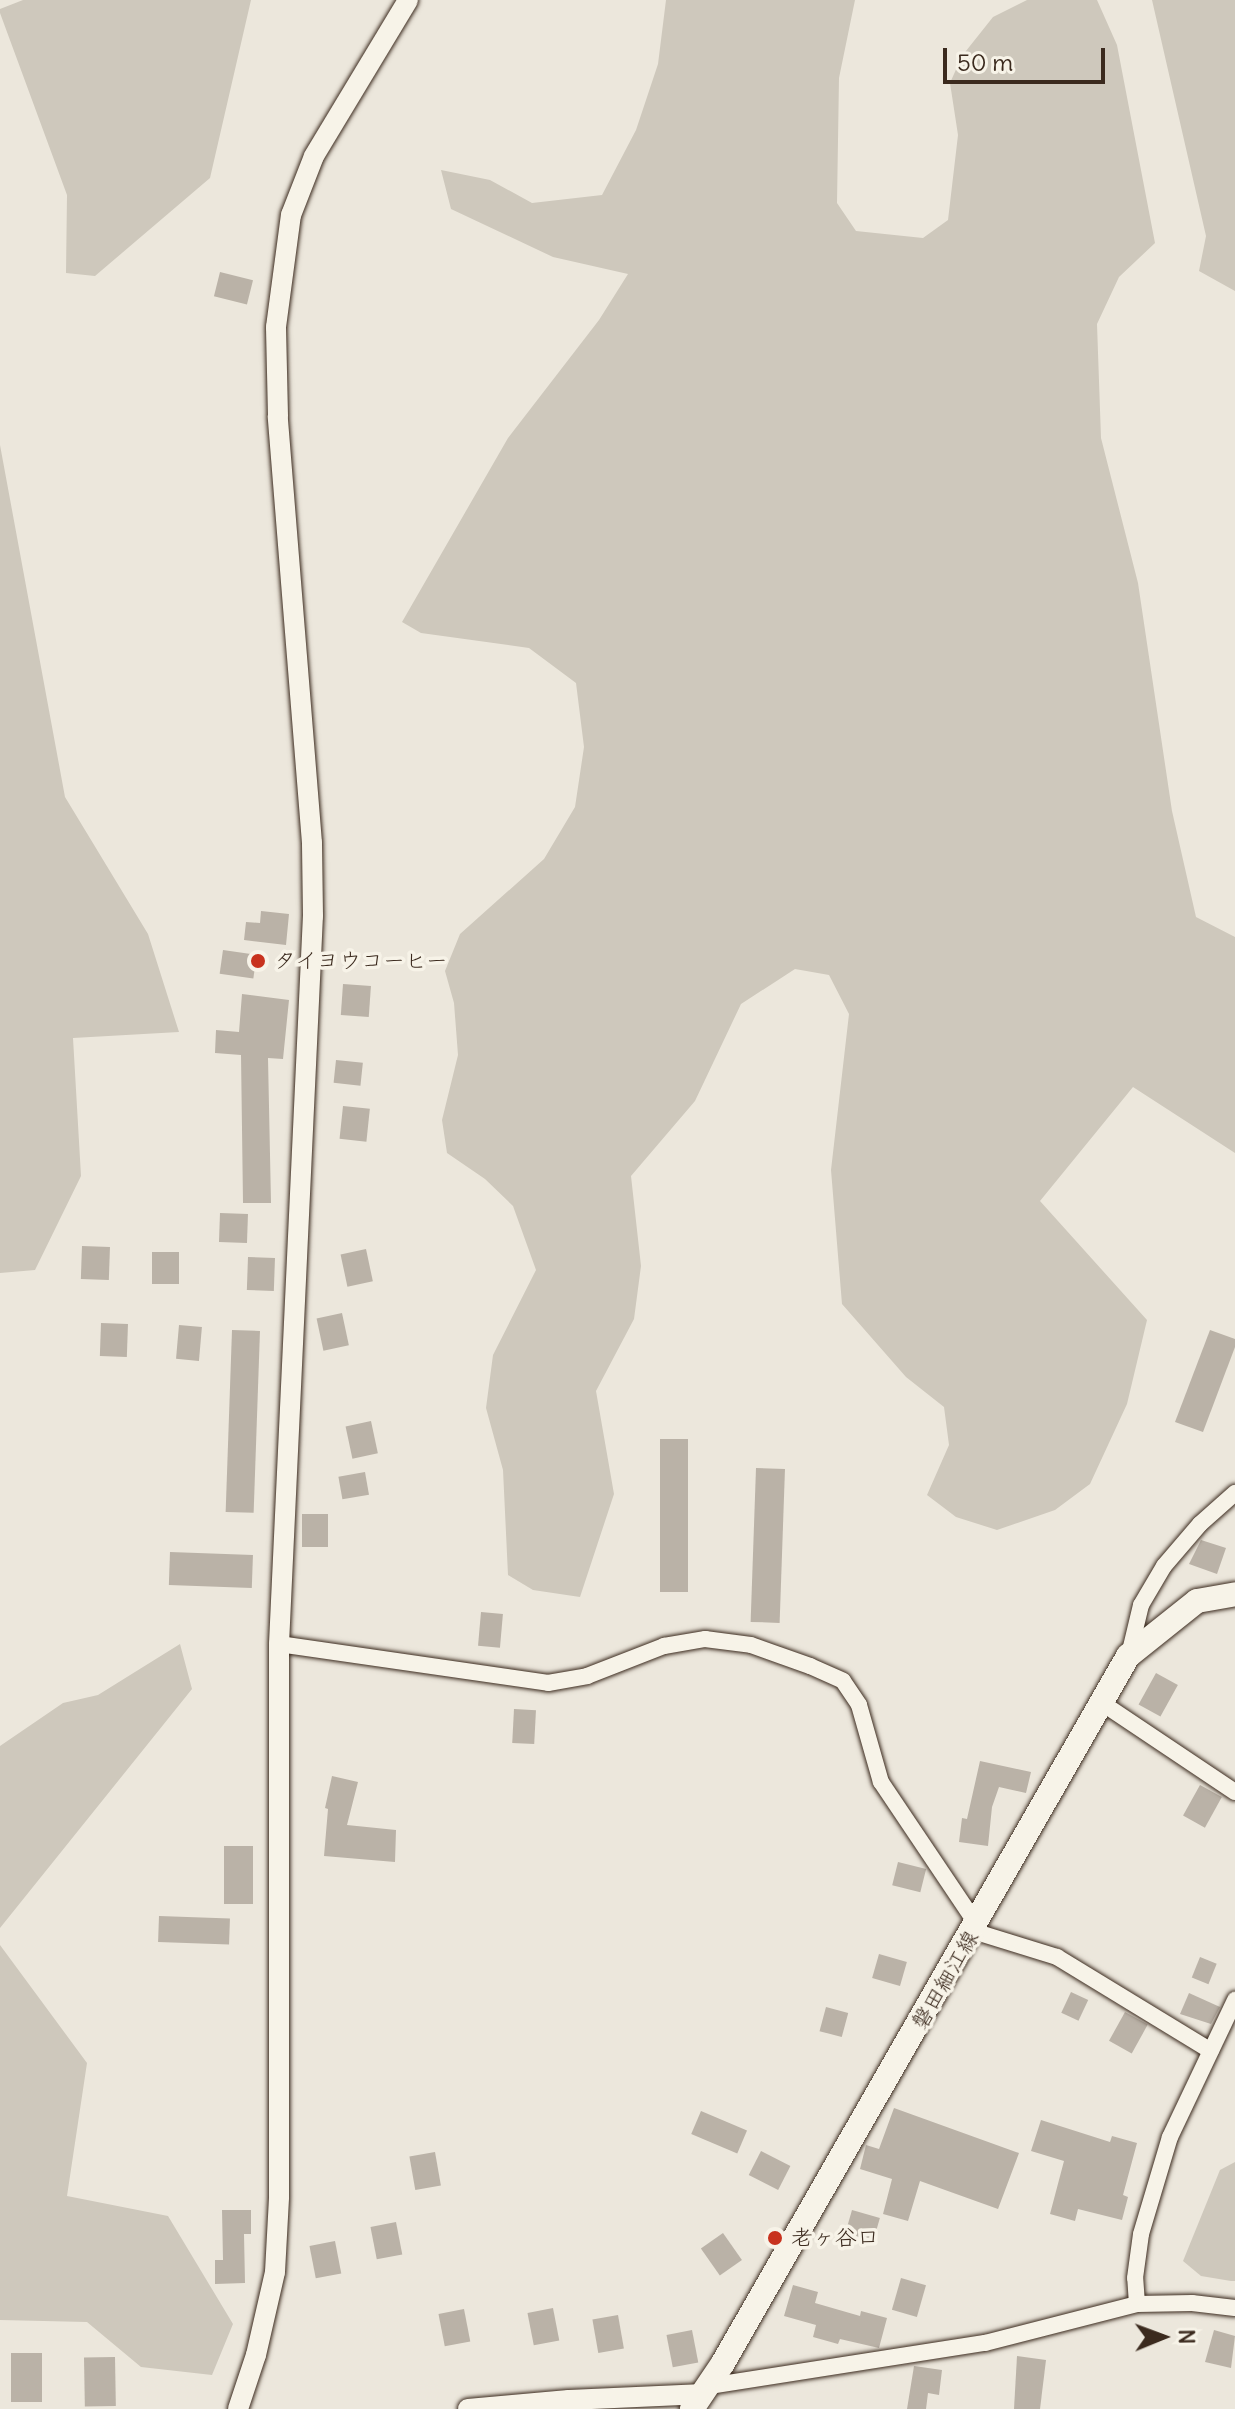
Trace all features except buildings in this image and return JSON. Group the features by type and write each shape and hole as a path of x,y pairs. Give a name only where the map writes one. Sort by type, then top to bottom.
{"main road":[{"name":"磐田細江線","path":"702,2397 975,1928 1128,1656 1197,1601 1235,1594"}],"street":[{"path":"238,2409 256,2355 275,2272 279,2197 279,1644 313,916 312,843 278,416 276,327 291,215 314,156 408,0"},
{"path":"1128,1656 1141,1605 1164,1566 1200,1524 1235,1493"},
{"path":"279,1644 548,1683 587,1676 664,1646 705,1639 751,1645 810,1666 843,1681 859,1705 881,1782 975,1928 1057,1957 1211,2051"},
{"path":"1102,1703 1235,1792"},
{"path":"1137,2304 1135,2278 1141,2234 1170,2137 1235,2000"},
{"path":"468,2409 569,2400 702,2397 985,2343 1137,2304 1192,2303 1235,2308"}],"shaded area":[{"path":"23,0 251,0 210,178 95,276 66,273 67,195 0,13 0,9"},
{"path":"666,0 855,0 839,78 837,203 856,231 923,238 948,220 958,135 950,83 962,56 993,17 1027,0 1097,0 1117,45 1155,243 1119,277 1097,324 1101,438 1138,583 1172,811 1196,917 1235,937 1235,1153 1133,1087 1040,1201 1147,1320 1127,1404 1090,1484 1055,1510 997,1530 956,1517 927,1495 949,1445 944,1407 906,1377 842,1304 831,1170 849,1014 829,975 795,969 741,1004 695,1101 631,1176 641,1266 634,1319 596,1391 614,1494 580,1597 533,1590 508,1575 503,1470 486,1408 493,1355 536,1270 513,1206 485,1179 447,1153 442,1120 458,1055 454,1003 445,971 460,934 544,859 575,807 584,747 576,683 529,648 421,633 402,622 508,438 599,320 628,274 553,257 451,209 441,170 490,180 532,203 602,195 636,130 658,64"},
{"path":"1152,0 1235,0 1235,291 1199,271 1206,236"},
{"path":"0,445 65,797 148,934 179,1032 73,1038 81,1176 35,1270 0,1273"},
{"path":"180,1644 192,1689 0,1928 0,1746 63,1703 98,1695"},
{"path":"0,1945 87,2063 67,2196 168,2216 233,2324 212,2375 141,2367 87,2322 0,2320"},
{"path":"1235,2162 1235,2281 1231,2281 1201,2276 1183,2261 1220,2170"}],"place":[{"name":"タイヨウコーヒー","path":"258,961"},
{"name":"老ヶ谷口","path":"775,2238"}]}
